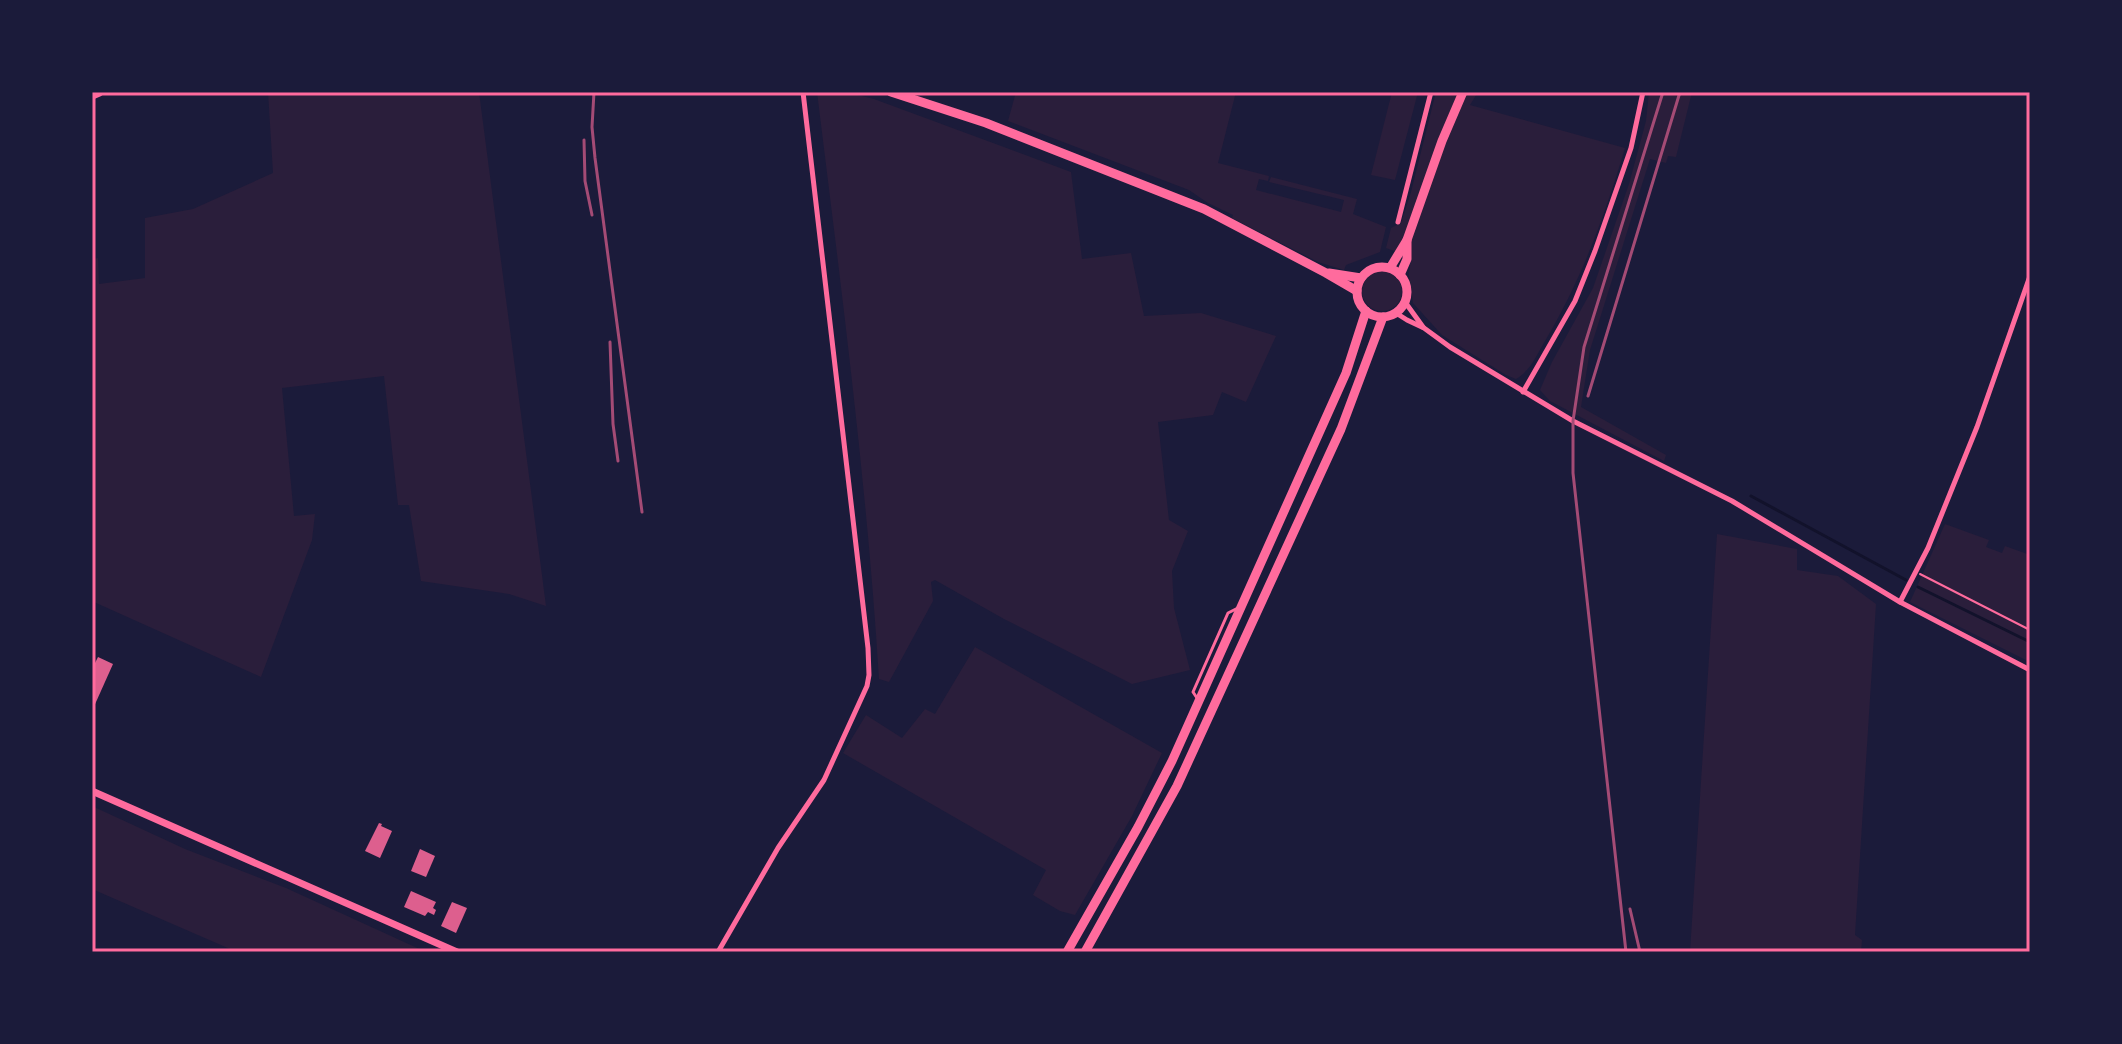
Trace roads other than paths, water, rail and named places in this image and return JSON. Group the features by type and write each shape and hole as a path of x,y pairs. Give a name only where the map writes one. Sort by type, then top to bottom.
{"main road":[{"path":"92,95 99,92"},
{"path":"891,92 986,123 1167,194 1215,215 1357,291"},
{"path":"1390,268 1407,240 1463,92"},
{"path":"1400,275 1407,259 1407,240"},
{"path":"1390,268 1400,275 1407,288 1405,302 1396,313 1383,317 1361,306 1357,291 1361,278 1371,269 1390,268"},
{"path":"1326,273 1361,278"},
{"path":"1067,952 1159,788 1346,373 1366,311"},
{"path":"1085,952 1177,786 1341,429 1383,317"}],"street":[{"path":"718,952 778,848 824,780 861,703 869,675 803,92"},
{"path":"1398,222 1431,92"},
{"path":"1523,392 1575,301 1614,201 1631,148 1643,92"},
{"path":"1900,602 1928,548 1977,427 2030,276"},
{"path":"1405,302 1424,328"},
{"path":"1396,313 1586,428 1732,501 1900,602 2030,670"},
{"path":"92,791 457,952"}],"waterway":[{"path":"1751,496 1906,580"},
{"path":"1918,587 2030,642"}],"railway":[{"path":"594,92 592,127 595,158 642,512"},
{"path":"1626,952 1573,473 1573,421 1584,347 1663,92"},
{"path":"1588,396 1680,92"},
{"path":"584,140 585,181 592,215"},
{"path":"610,342 613,424 618,461"},
{"path":"1630,909 1640,952"}]}
